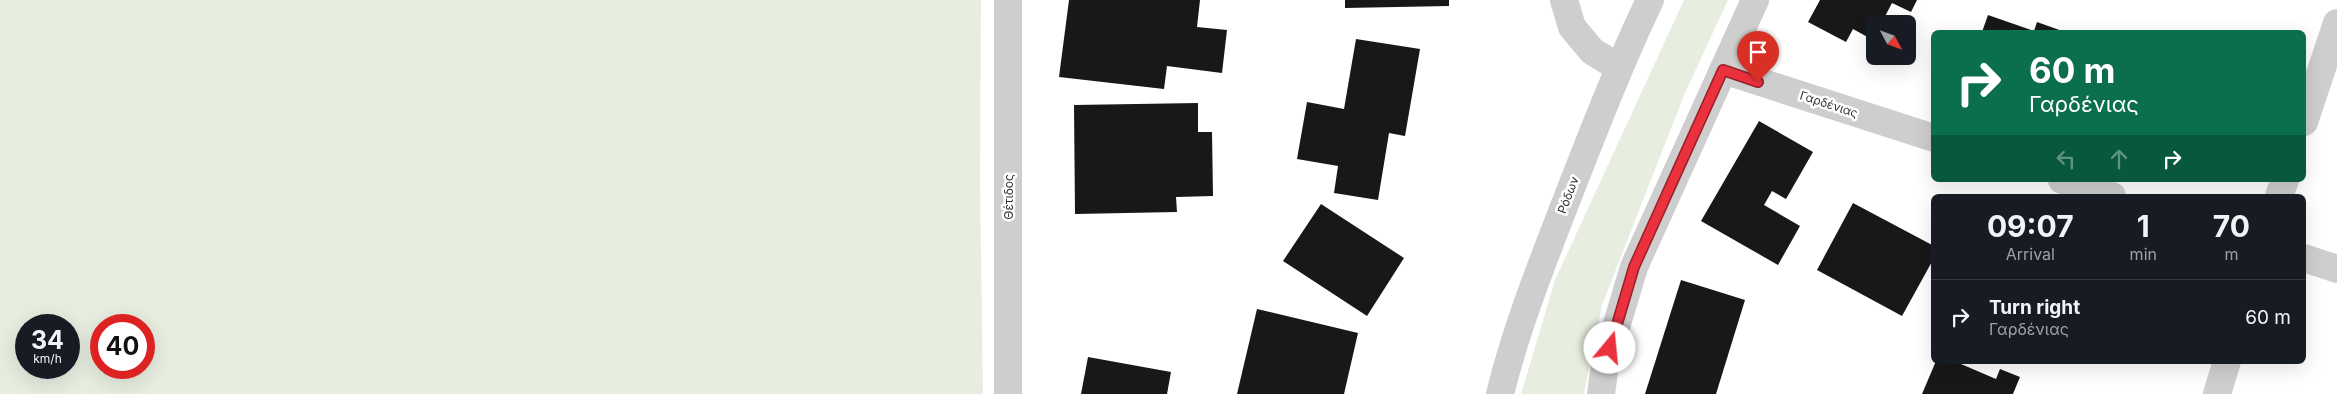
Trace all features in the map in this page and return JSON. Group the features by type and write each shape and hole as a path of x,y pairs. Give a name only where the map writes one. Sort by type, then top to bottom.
{"street":[{"name":"Θέτιδος","path":"1008,0 1008,394"},
{"path":"1564,0 1572,27 1592,51 1618,67"},
{"name":"Ρόδων","path":"1500,394 1506,366 1534,283 1618,67 1650,0"},
{"path":"1602,394 1605,364 1634,267 1755,0"},
{"path":"2306,116 2337,23"},
{"name":"Γαρδένιας","path":"1723,70 1931,137"},
{"path":"2068,182 2106,194"},
{"path":"2280,194 2284,182"},
{"path":"2306,259 2337,269"},
{"path":"2217,394 2226,364"}],"shaded area":[{"path":"0,0 981,0 980,181 983,394 0,394"},
{"path":"1684,0 1728,0 1685,93 1602,305 1584,394 1521,394 1555,280"}],"building":[{"path":"1069,0 1200,0 1197,27 1227,30 1222,73 1167,66 1164,89 1059,77"},
{"path":"1345,0 1449,0 1449,6 1345,8"},
{"path":"1820,0 1917,0 1911,12 1892,3 1886,15 1866,15 1866,36 1853,29 1846,42 1808,22"},
{"path":"1988,15 2031,30 1983,30"},
{"path":"2037,22 2059,30 2034,30"},
{"path":"1356,39 1420,49 1405,136 1389,133 1378,200 1334,193 1338,166 1297,159 1307,102 1344,109"},
{"path":"1198,103 1198,132 1212,132 1213,196 1176,197 1177,212 1075,214 1074,105"},
{"path":"1759,121 1813,152 1786,199 1772,191 1764,205 1800,226 1778,265 1701,221"},
{"path":"1853,203 1931,244 1931,263 1902,316 1817,270"},
{"path":"1321,204 1404,258 1367,316 1283,261"},
{"path":"1681,280 1745,300 1716,394 1645,394"},
{"path":"1257,309 1358,333 1344,394 1237,394"},
{"path":"1088,357 1171,372 1167,394 1081,394"},
{"path":"1935,364 1961,364 1996,379 2000,369 2020,377 2013,394 1922,394"}],"route":[{"path":"1610,348 1634,267 1723,70 1758,82"}]}
